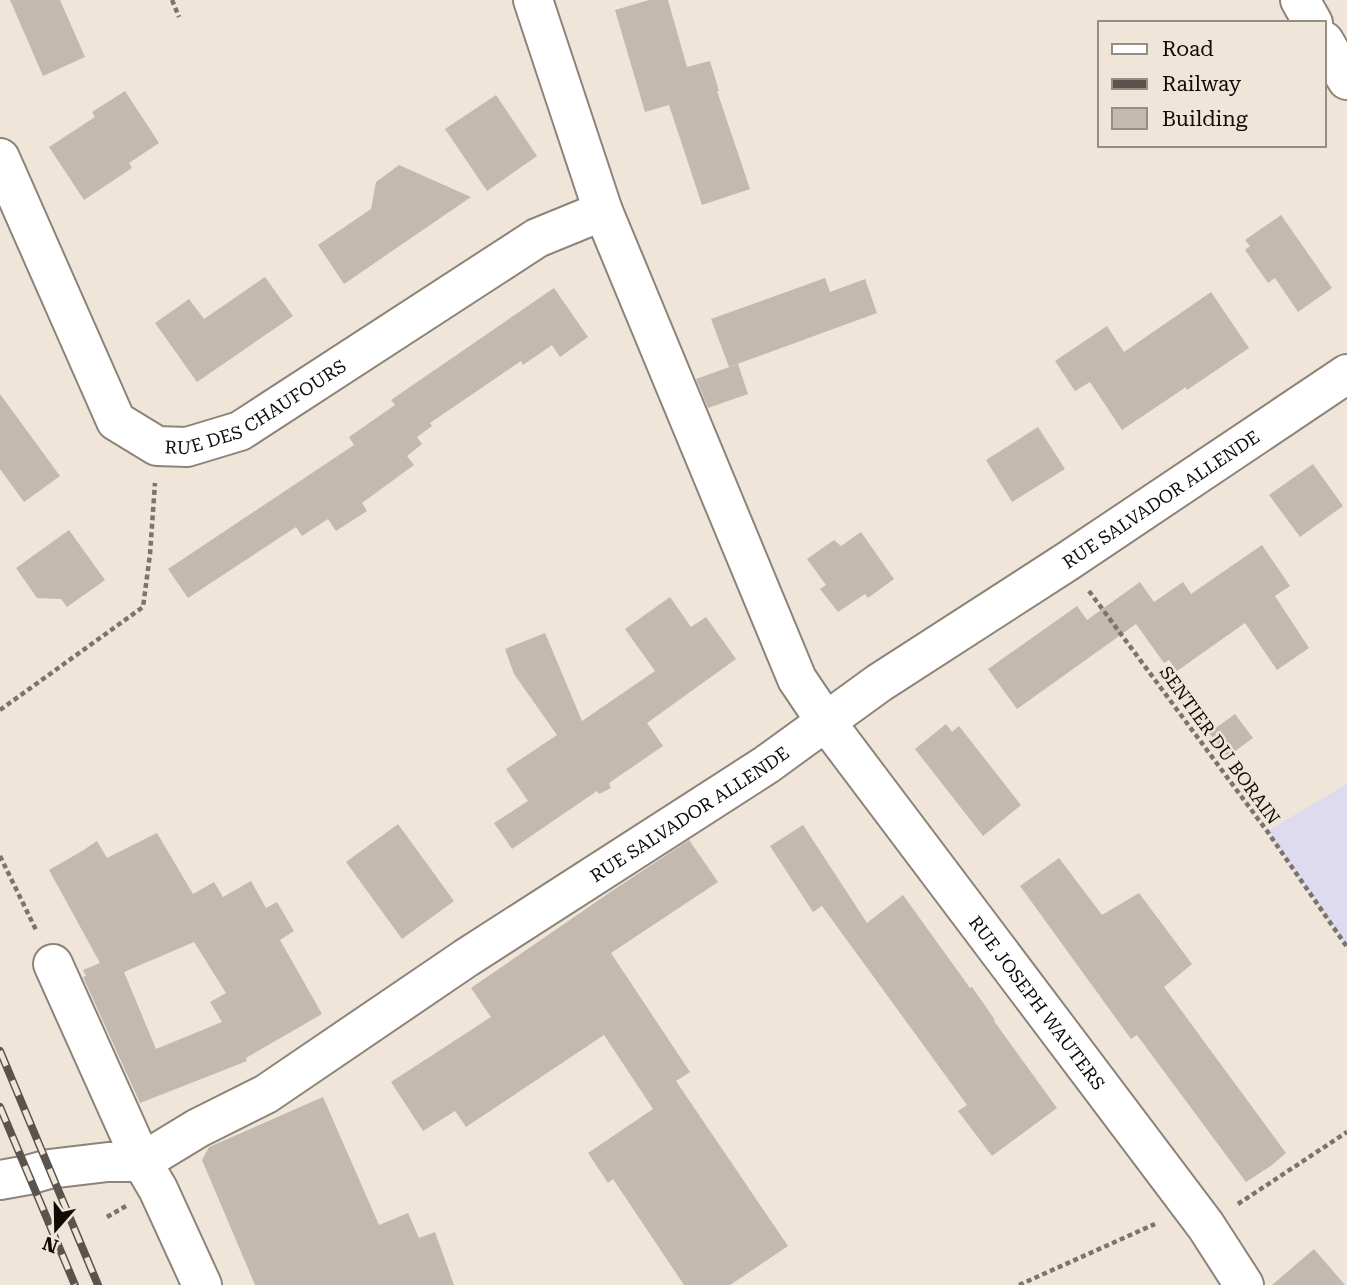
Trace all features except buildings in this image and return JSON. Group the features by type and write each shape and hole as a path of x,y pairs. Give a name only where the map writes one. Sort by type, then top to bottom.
{"street":[{"path":"533,0 603,211 797,678 826,722"},
{"path":"1300,0 1312,21"},
{"path":"1326,44 1347,80"},
{"name":"RUE DES CHAUFOURS","path":"0,158 116,421 157,446 187,447 240,431 537,238 603,211"},
{"name":"RUE SALVADOR ALLENDE","path":"142,1162 198,1128 266,1094 466,958 766,765 879,683 1068,561 1347,374"},
{"name":"RUE JOSEPH WAUTERS","path":"826,722 1199,1217 1244,1285"},
{"path":"53,964 142,1162 158,1189 202,1285"},
{"path":"0,1180 49,1169 96,1163 142,1162"}],"path":[{"path":"172,0 179,16"},
{"path":"0,709 143,607 150,554 157,446"},
{"name":"SENTIER DU BORAIN","path":"1068,561 1267,831 1347,947"},
{"path":"0,856 53,964"},
{"path":"1019,1285 1199,1217 1347,1132"}],"shaded area":[{"path":"1347,784 1347,947 1267,831"}],"railway":[{"path":"0,1051 98,1285"},
{"path":"0,1107 75,1285"}]}
